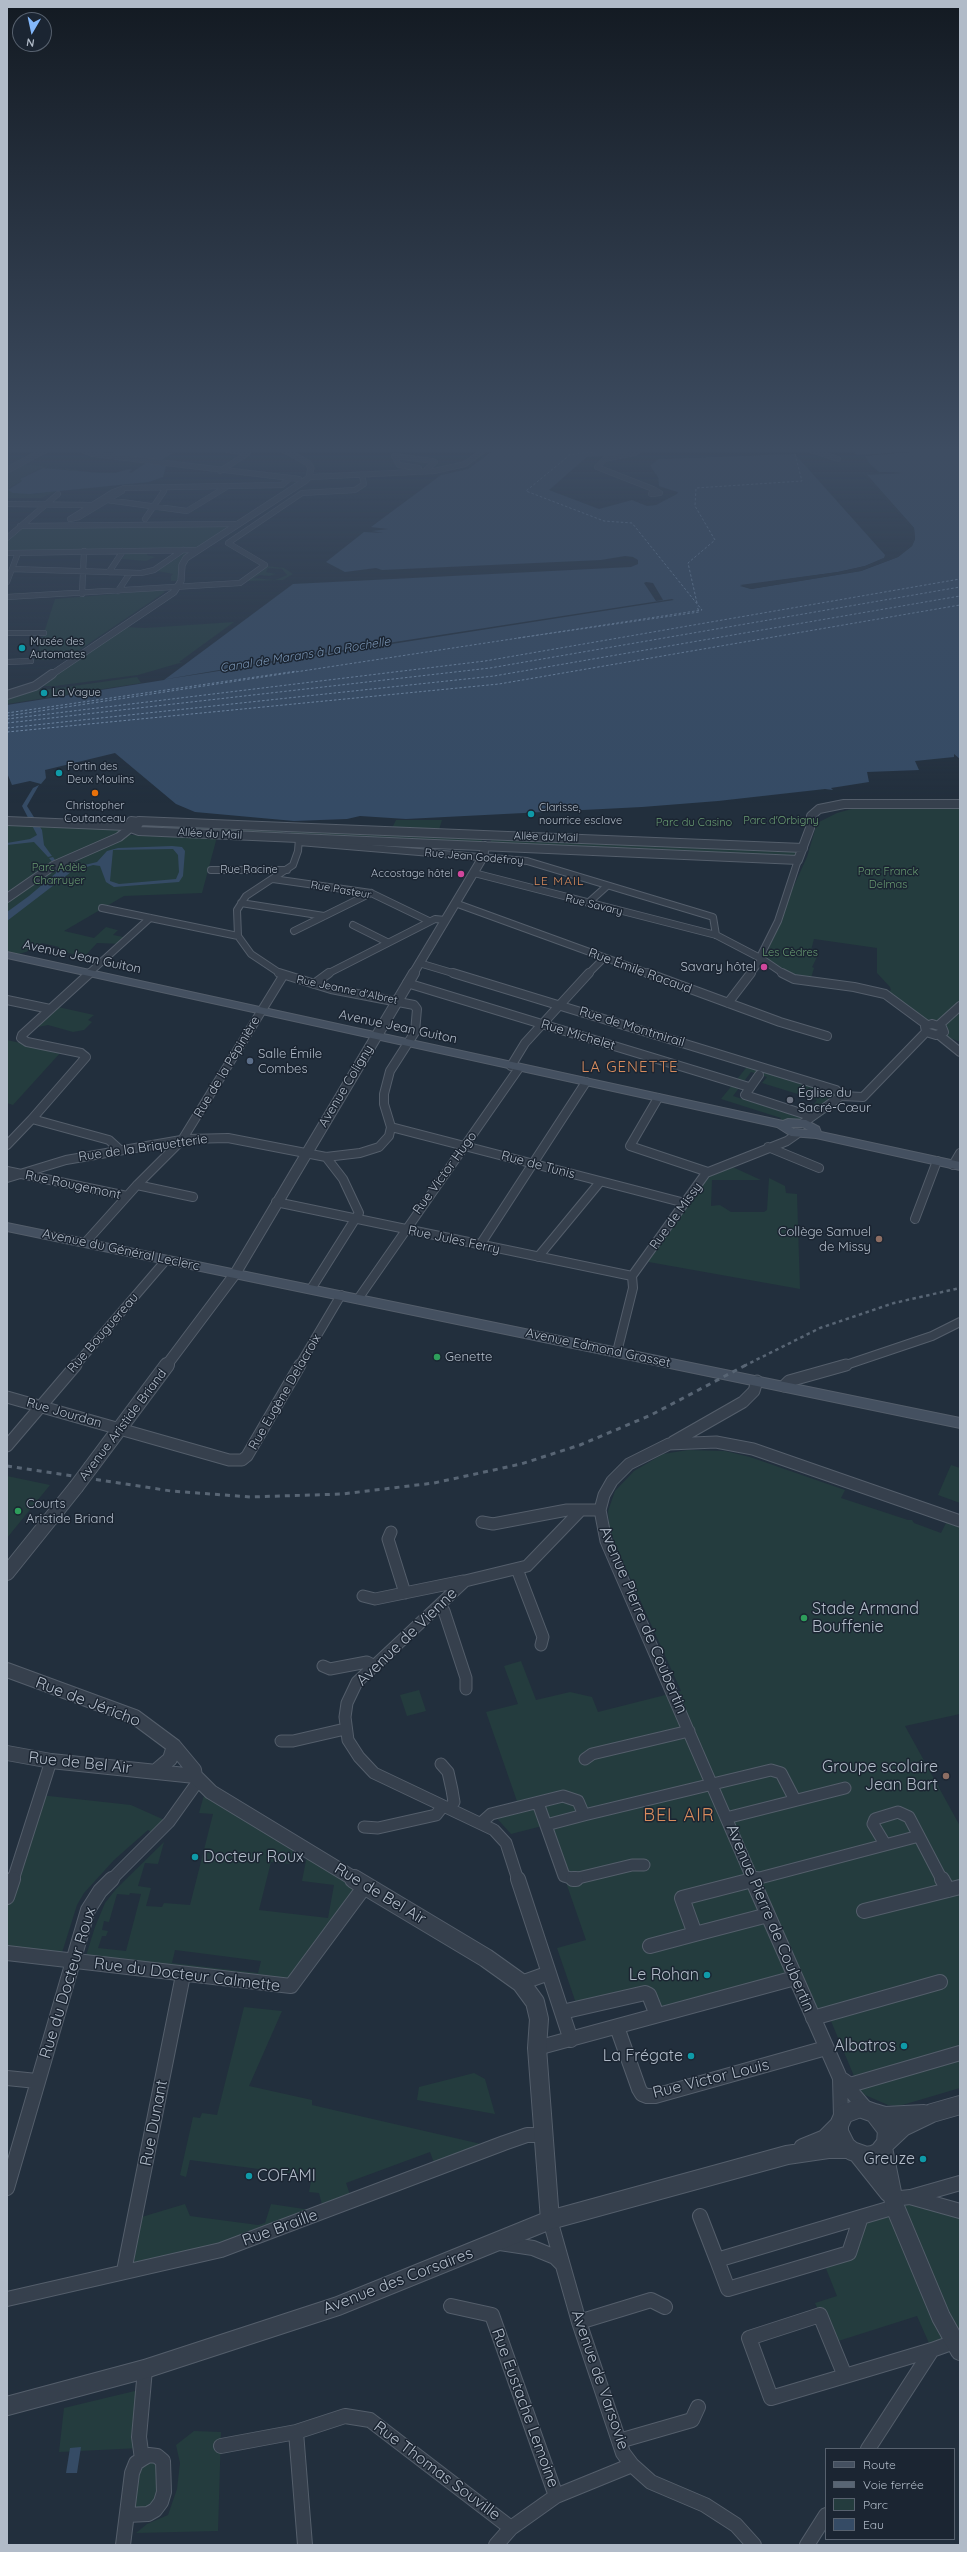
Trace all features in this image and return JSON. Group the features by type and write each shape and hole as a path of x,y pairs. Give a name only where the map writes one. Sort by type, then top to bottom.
{"main road":[{"name":"Avenue Jean Guiton","path":"9,956 783,1125"},
{"path":"816,1134 815,1129 806,1119 783,1125 784,1129 797,1134 816,1134 957,1165"},
{"name":"Avenue du Général Leclerc","path":"7,1227 235,1274"},
{"name":"Avenue Edmond Grasset","path":"235,1274 960,1423"}],"street":[{"path":"7,582 13,566"},
{"path":"82,594 83,566"},
{"path":"109,572 113,566"},
{"path":"12,569 130,573 151,571 158,566"},
{"path":"7,695 35,686 179,587 182,566"},
{"path":"7,597 82,594 240,583 262,566"},
{"path":"118,591 130,573"},
{"path":"7,633 44,633"},
{"path":"7,662 31,661"},
{"path":"728,1003 762,959 761,954 778,921 810,828 818,818 847,807 960,804"},
{"name":"Allée du Mail","path":"7,821 40,821 130,828 139,831 286,837 299,840 485,846 798,860"},
{"name":"Allée du Mail","path":"130,828 141,824 140,821 803,848"},
{"path":"286,837 290,826"},
{"path":"7,898 56,864 119,837 130,828"},
{"name":"Avenue Coligny","path":"235,1274 305,1153 474,873 483,857 487,834"},
{"path":"102,908 238,936 237,910 241,903 246,896 287,870 296,860 299,840"},
{"name":"Rue Jean Godefroy","path":"299,840 527,861 713,917 716,935"},
{"name":"Rue Racine","path":"211,870 287,870"},
{"name":"Rue Savary","path":"474,873 716,935"},
{"name":"Rue Pasteur","path":"273,879 371,894 429,921"},
{"path":"588,903 607,886"},
{"path":"294,932 371,894"},
{"path":"241,903 324,916"},
{"name":"Rue Émile Racaud","path":"455,903 780,1022 827,1036"},
{"path":"7,1145 32,1119 86,1057 81,1053 27,1042 21,1038 50,1009 150,918"},
{"path":"314,984 326,975 386,942 429,921 435,919 445,920"},
{"path":"353,925 386,942"},
{"path":"716,935 762,959 777,971 794,979 854,987 885,994 926,1028 939,1035 960,1052"},
{"name":"Rue Jeanne d'Albret","path":"238,936 252,954 283,976 414,1005 418,1012 417,1027 409,1043"},
{"name":"Rue Victor Hugo","path":"358,1299 405,1230 466,1146 515,1067 525,1043 558,1005 604,958"},
{"name":"Rue de Montmirail","path":"419,963 836,1090 841,1096"},
{"name":"Rue de la Pépinière","path":"85,1243 137,1185 182,1140 283,976"},
{"name":"Rue Michelet","path":"407,983 749,1087"},
{"path":"7,1000 50,1009"},
{"path":"759,1074 745,1093 747,1096 806,1119 841,1096 863,1097 926,1028 939,1025 960,1006"},
{"path":"939,1025 944,1031 939,1035"},
{"path":"391,1127 384,1104 384,1094 390,1072 409,1043"},
{"path":"480,1245 586,1082"},
{"path":"658,1098 630,1146 708,1172"},
{"path":"32,1119 109,1140 118,1146 120,1150"},
{"name":"Rue de la Briquetterie","path":"7,1178 58,1162 182,1140 228,1138 257,1142 326,1157 360,1153 379,1147 389,1136 391,1127"},
{"name":"Rue de Tunis","path":"391,1127 685,1203"},
{"name":"Rue de Missy","path":"632,1276 708,1172 768,1147 787,1141 797,1134"},
{"path":"768,1147 819,1168"},
{"path":"957,1165 960,1152"},
{"path":"311,1289 359,1212 343,1179 326,1157"},
{"path":"915,1220 937,1161"},
{"name":"Rue Rougemont","path":"7,1171 127,1196"},
{"path":"538,1257 600,1182"},
{"path":"137,1185 193,1197"},
{"name":"Rue Jules Ferry","path":"276,1202 632,1276"},
{"name":"Rue Bouguereau","path":"7,1446 166,1260"},
{"name":"Avenue Aristide Briand","path":"7,1573 76,1487 235,1274"},
{"path":"617,1352 633,1288 632,1276"},
{"name":"Rue Eugène Delacroix","path":"120,1429 229,1460 242,1460 247,1456 341,1295"},
{"path":"784,1386 789,1381 850,1364 932,1336 960,1322"},
{"path":"669,1444 743,1402 754,1391 757,1381"},
{"name":"Rue Jourdan","path":"7,1397 120,1429"},
{"path":"696,1428 704,1442"},
{"name":"Avenue Pierre de Coubertin","path":"870,2111 840,2078 826,2048 606,1541 601,1524 600,1510 607,1488 620,1473 646,1454 669,1444 726,1442 753,1449 960,1521"},
{"path":"482,1522 493,1524 567,1510 600,1510"},
{"name":"Avenue de Vienne","path":"571,2040 506,1842 494,1830 374,1772 352,1747 345,1729 347,1702 351,1692 357,1682 373,1665 465,1581 517,1569 532,1562 581,1510"},
{"path":"391,1532 388,1539 405,1593"},
{"path":"517,1569 543,1637 541,1645"},
{"path":"363,1596 375,1599 465,1581"},
{"path":"438,1606 444,1611 466,1678 466,1689"},
{"path":"323,1666 330,1669 367,1662 373,1665"},
{"name":"Rue de Jéricho","path":"7,1670 135,1718 152,1728 174,1746 194,1770 197,1778"},
{"path":"281,1741 345,1729"},
{"path":"585,1759 592,1754 689,1731"},
{"path":"156,1771 170,1759 174,1746"},
{"name":"Rue de Bel Air","path":"7,1753 51,1761 156,1771 197,1778 211,1792 486,1958 522,1984 535,2002 538,2011 537,2048 545,2135 550,2220"},
{"path":"7,1896 51,1761"},
{"path":"364,1827 378,1828 436,1815 454,1802 448,1772 441,1764"},
{"path":"546,1825 712,1784 777,1770 781,1772 795,1800"},
{"name":"Rue du Docteur Roux","path":"7,2188 88,1910 94,1899 169,1822 197,1778"},
{"path":"726,1818 844,1788"},
{"path":"480,1823 491,1814 568,1796 578,1801 584,1816"},
{"path":"538,1803 564,1876 570,1879 632,1865 644,1865"},
{"path":"864,1911 954,1888 919,1836 909,1817 898,1812 874,1819 873,1824 885,1844"},
{"path":"694,1934 682,1898 919,1836"},
{"name":"Rue du Docteur Calmette","path":"7,1953 285,1987 291,1986 366,1886"},
{"path":"650,1946 768,1915"},
{"path":"522,1984 549,1973"},
{"name":"Rue Dunant","path":"124,2271 183,1975"},
{"path":"537,2048 795,1978"},
{"path":"813,2018 940,1982"},
{"path":"562,2012 637,1993 645,1993 649,1995 657,2015"},
{"name":"Rue Victor Louis","path":"617,2027 639,2089 642,2094 647,2096 655,2096 826,2048"},
{"path":"840,2078 850,2085 960,2053"},
{"path":"7,2078 37,2081"},
{"name":"Avenue Pierre de Coubertin","path":"840,2078 840,2122"},
{"path":"894,2203 854,2151 842,2139 840,2122 849,2111 870,2111 885,2116 898,2117 932,2113 960,2105"},
{"path":"845,2376 820,2315 750,2338 771,2398 845,2376 932,2350 958,2344 933,2298 894,2203 884,2165 887,2130 870,2111"},
{"path":"854,2151 873,2155 903,2127 932,2113"},
{"name":"Avenue des Corsaires","path":"787,2155 825,2139 840,2122"},
{"name":"Rue Braille","path":"7,2299 220,2250 519,2137 530,2134 545,2135"},
{"name":"Avenue des Corsaires","path":"7,2406 145,2369 338,2306 498,2243 550,2220 787,2155 828,2149 854,2151"},
{"path":"717,2260 861,2217 910,2197 960,2183"},
{"path":"910,2197 960,2211"},
{"path":"700,2216 728,2290 849,2253 861,2217"},
{"name":"Avenue de Varsovie","path":"550,2220 579,2322 623,2453 632,2465 651,2482 711,2509 736,2525 754,2545"},
{"path":"498,2243 533,2248 547,2253 562,2264"},
{"path":"579,2322 651,2300 665,2307"},
{"name":"Rue Eustache Lemoine","path":"451,2306 492,2315 556,2496"},
{"path":"869,2448 932,2350"},
{"path":"142,2458 139,2437 145,2369"},
{"path":"619,2442 692,2420 698,2407"},
{"name":"Rue Thomas Souville","path":"221,2446 296,2432 345,2416 370,2420 511,2528"},
{"path":"296,2432 305,2545"},
{"path":"123,2545 132,2473 136,2463 142,2458 149,2455 157,2456 163,2461 165,2471 164,2492 161,2502 155,2510 148,2514 127,2515"},
{"path":"496,2545 511,2528 556,2496 632,2465"},
{"path":"807,2545 825,2517"}],"green space":[{"path":"165,566 184,566 177,581 171,581 171,576 173,574 157,571"},
{"path":"266,566 284,568 293,574 283,580 247,581","holes":["268,568 282,569 287,575 275,580 254,578 260,575 269,576 276,574 266,572"]},
{"path":"162,590 165,592 66,659 35,660 55,599"},
{"path":"234,622 179,662 183,662 138,675 55,686 36,686 123,627 145,628"},
{"path":"137,677 141,683 7,704 7,696 36,688 52,689"},
{"name":"Parc Franck Delmas","path":"960,806 960,1042 941,1034 943,1033 932,1024 887,992 891,990 890,987 877,973 877,948 814,939 810,954 817,957 812,967 814,968 811,978 794,978 767,960 766,953 778,929 787,901 807,857 817,823 837,813 855,808"},
{"path":"146,820 285,828 282,835 141,830"},
{"path":"396,820 442,820 438,833 391,830"},
{"name":"Parc Adèle Charruyer","path":"7,822 125,827 124,833 132,835 217,837 202,893 124,896 64,931 94,938 106,927 118,930 113,935 128,938 122,944 97,943 86,955 81,956 56,950 59,947 42,943 26,952 7,957"},
{"path":"292,828 483,836 481,845 290,835"},
{"path":"492,836 796,849 795,857 490,845"},
{"path":"58,1007 94,1015 88,1020 92,1022 84,1030 73,1032 48,1025 38,1027"},
{"path":"7,1040 61,1052 13,1105 7,1103"},
{"path":"750,1063 836,1090 836,1095 810,1113 807,1113 817,1100 762,1083 767,1077 751,1072 733,1096 784,1112 786,1109 809,1116 841,1096 850,1097 811,1123 799,1119 780,1121 781,1118 721,1099"},
{"path":"726,1164 761,1180 712,1180 711,1206 720,1205 731,1212 764,1212 767,1210 769,1178 785,1186 786,1193 797,1194 800,1289 643,1261 706,1173"},
{"path":"688,1450 725,1451 750,1457 845,1490 841,1498 912,1520 914,1523 941,1533 946,1523 960,1527 960,1714 905,1726 960,1826 960,2088 899,2106 888,2105 865,2095 859,2088 828,2014 819,2016 802,1977 657,2015 649,1995 578,2009 557,1948 586,1940 546,1825 511,1834 493,1814 519,1807 486,1712 518,1704 504,1666 521,1661 536,1700 570,1692 592,1697 598,1712 681,1691 615,1544 609,1525 608,1511 615,1491 634,1471 663,1454"},
{"path":"951,1465 960,1468 960,1503 938,1495"},
{"name":"Courts Aristide Briand","path":"7,1476 50,1485 7,1538"},
{"path":"419,1690 426,1711 407,1716 400,1695"},
{"path":"206,1788 295,1843 290,1864 271,1862 259,1910 328,1918 334,1885 302,1881 308,1851 365,1886 297,1981 84,1962 95,1927 105,1903 116,1889 164,1842 158,1864 145,1863 138,1886 151,1888 146,1906 162,1907 164,1903 190,1905 213,1814 199,1813","holes":["130,1893 141,1894 126,1951 98,1948 102,1936 106,1936 108,1931 102,1930 104,1921 109,1922 117,1894 129,1895","175,1950 261,1961 258,1973 172,1963"]},
{"path":"40,1795 131,1805 169,1822 156,1836 148,1830 114,1860 84,1893 77,1905 60,1959 7,1953 7,1897"},
{"path":"244,2007 282,2011 249,2086 312,2100 312,2105 494,2147 436,2168 430,2152 346,2183 352,2201 324,2212 319,2193 309,2192 312,2176 190,2160 186,2177 180,2175 193,2117 200,2118 202,2113 217,2115"},
{"path":"474,2073 485,2079 495,2114 417,2100 419,2087"},
{"path":"892,2199 960,2211 960,2351 932,2350 917,2316 832,2343 815,2303 837,2296 823,2261 849,2253 861,2217"},
{"path":"185,2204 190,2216 258,2225 265,2223 271,2204 324,2212 124,2271 135,2219"},
{"path":"143,2389 140,2448 59,2452 64,2408"},
{"path":"194,2431 221,2432 218,2531 136,2533 147,2524 168,2515 177,2489 180,2463 176,2445"},
{"path":"157,2456 161,2502 127,2515 132,2473"}],"water":[{"path":"334,566 468,566 382,570 376,568 345,572"},
{"name":"Canal de Marans à La Rochelle","path":"865,566 838,572 740,586 751,589 861,571 874,566 960,566 960,759 954,754 954,757 915,761 919,770 867,772 869,782 831,788 833,790 825,789 718,801 642,807 406,819 360,816 347,819 294,821 195,812 176,804 115,753 45,770 46,778 41,784 30,781 12,785 7,773 7,705 164,680 293,584 631,567","holes":["644,583 653,583 663,600 656,601"]},
{"path":"39,785 27,806 42,830 44,845 52,856 48,857 34,842 7,845 7,843 30,839 37,835 22,806 33,788"},
{"path":"182,847 185,851 183,876 179,882 114,887 106,882 100,866 93,865 71,872 7,921 7,912 56,873 57,867 49,858 53,857 57,863 68,869 97,862 107,851 118,848","holes":["173,849 178,855 179,872 176,879 119,884 110,881 113,850"]},
{"path":"81,2447 77,2473 66,2473 70,2448"}],"pier":[{"path":"871,566 869,567 874,566 861,571 751,589 740,585"},
{"path":"672,599 674,600 161,680 272,661"}],"ferry route":[{"path":"667,566 702,610 699,611"},
{"path":"689,566 697,603"},
{"path":"7,719 485,661 960,579"},
{"path":"7,723 490,668 960,587"},
{"path":"7,728 494,676 960,596"},
{"path":"7,732 499,684 960,605"},
{"path":"697,606 699,611"},
{"path":"525,637 699,611"},
{"path":"525,637 699,612 699,611"},
{"path":"7,716 525,637"},
{"path":"518,638 525,637"},
{"path":"7,713 297,671"}],"railway":[{"path":"746,1365 820,1328 894,1303 960,1288"},
{"path":"7,1466 171,1491 250,1497 342,1494 434,1483 521,1464 580,1445 651,1415 746,1365"}],"place":[{"name":"Musée des Automates","path":"22,648"},
{"name":"La Vague","path":"44,693"},
{"name":"Fortin des Deux Moulins","path":"59,773"},
{"name":"Christopher Coutanceau","path":"95,793"},
{"name":"Clarisse, nourrice esclave","path":"531,814"},
{"name":"Accostage hôtel","path":"461,874"},
{"name":"Savary hôtel","path":"764,967"},
{"name":"Salle Émile Combes","path":"250,1061"},
{"name":"Église du Sacré-Cœur","path":"790,1100"},
{"name":"Collège Samuel de Missy","path":"879,1239"},
{"name":"Genette","path":"437,1357"},
{"name":"Courts Aristide Briand","path":"18,1511"},
{"name":"Stade Armand Bouffenie","path":"804,1618"},
{"name":"Groupe scolaire Jean Bart","path":"946,1776"},
{"name":"Docteur Roux","path":"195,1857"},
{"name":"Le Rohan","path":"707,1975"},
{"name":"Albatros","path":"904,2046"},
{"name":"La Frégate","path":"691,2056"},
{"name":"Greuze","path":"923,2159"},
{"name":"COFAMI","path":"249,2176"}],"district":[{"name":"LE MAIL","path":"559,881"},
{"name":"LA GENETTE","path":"630,1067"},
{"name":"BEL AIR","path":"679,1816"}],"park label":[{"name":"Parc d'Orbigny","path":"781,821"},
{"name":"Parc du Casino","path":"694,823"},
{"name":"Les Cèdres","path":"790,953"}]}
